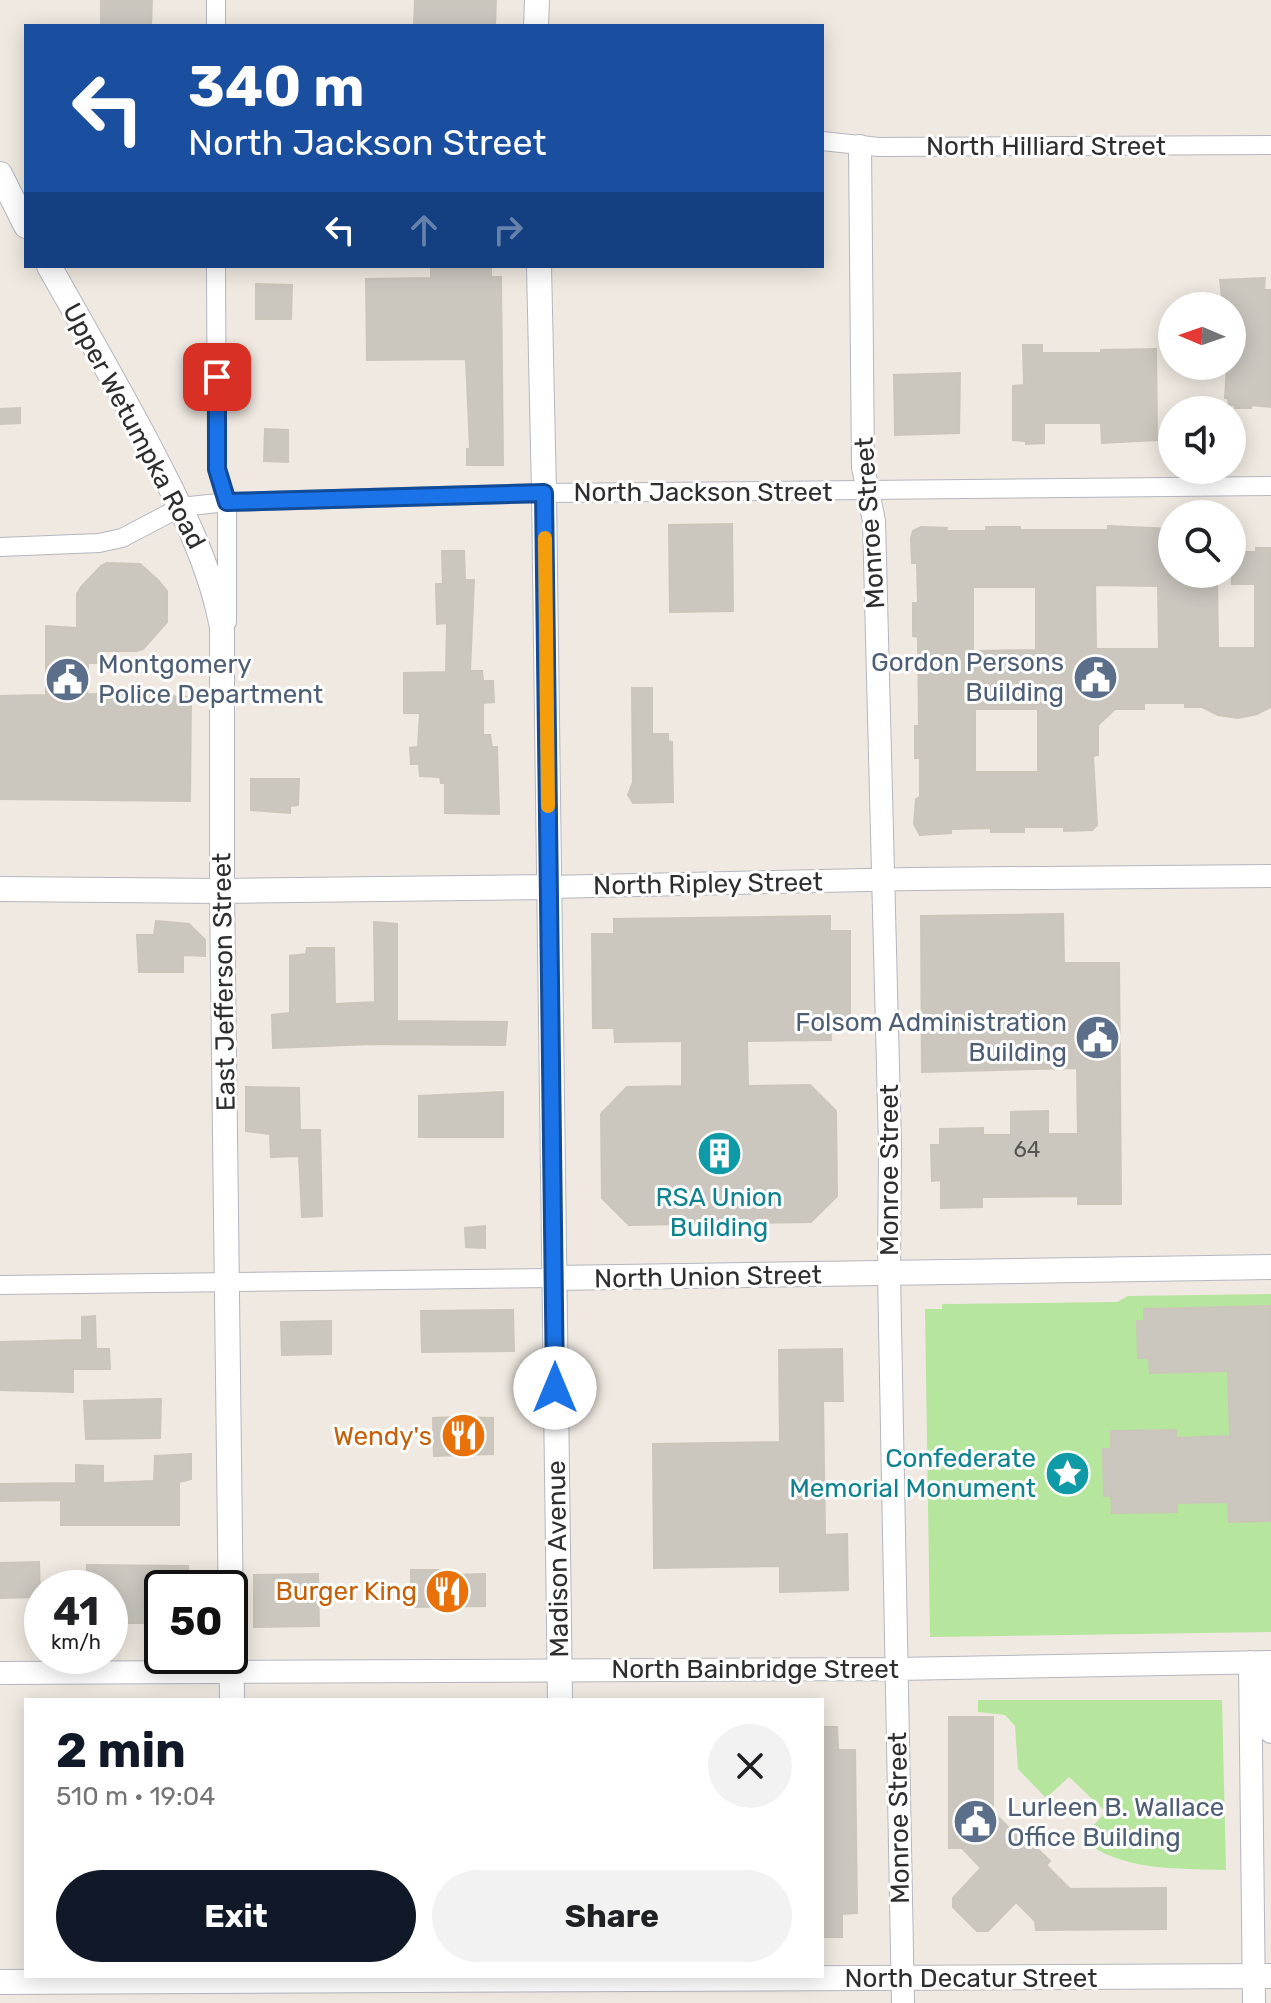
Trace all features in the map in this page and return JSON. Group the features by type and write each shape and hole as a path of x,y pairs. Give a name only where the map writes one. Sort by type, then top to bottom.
{"main road":[{"path":"536,24 537,0"},
{"path":"0,174 14,212"},
{"name":"Upper Wetumpka Road","path":"50,268 181,507 204,558 222,627 223,685"},
{"name":"Madison Avenue","path":"539,268 560,1698"},
{"name":"East Jefferson Street","path":"223,685 222,891 231,1570"},
{"name":"North Ripley Street","path":"0,889 222,891 549,887"},
{"name":"North Union Street","path":"554,1278 1271,1267"},
{"name":"East Jefferson Street","path":"232,1674 232,1698"},
{"name":"North Decatur Street","path":"0,1982 234,1987 563,1986 902,1978 1262,1976"}],"street":[{"path":"216,0 216,24"},
{"name":"North Hilliard Street","path":"824,141 860,146 1271,145"},
{"name":"Monroe Street","path":"860,146 863,467 874,521 884,881 903,2003"},
{"name":"East Jefferson Street","path":"216,268 217,469 227,502 228,637 223,685"},
{"name":"North Jackson Street","path":"0,547 99,543 122,538 181,507 227,502 544,493 1271,486"},
{"name":"North Ripley Street","path":"549,887 1271,876"},
{"name":"North Union Street","path":"0,1285 554,1278"},
{"path":"1263,1662 1271,1732"},
{"path":"1254,2003 1262,1976 1263,1662"},
{"name":"North Bainbridge Street","path":"248,1671 897,1669 1263,1662"},
{"name":"North Bainbridge Street","path":"0,1673 144,1672"}],"green space":[{"path":"1271,1294 1271,1632 930,1637 925,1309 942,1309 942,1304 1117,1302 1128,1296"},
{"path":"978,1700 1222,1700 1226,1870 1131,1863 1096,1849 1081,1838 1106,1812 1069,1777 1046,1798 1018,1769 1015,1726 1005,1715 978,1712"}],"building":[{"path":"101,0 152,0 151,24 101,24"},
{"path":"415,0 496,0 495,24 414,24"},
{"path":"431,268 491,268 491,277 501,277 503,465 467,465 467,449 470,449 466,359 367,360 366,279 431,278"},
{"path":"1265,278 1264,290 1271,290 1271,407 1251,405 1251,408 1246,408 1246,396 1225,396 1226,380 1246,380 1246,292 1221,292 1220,280"},
{"path":"256,284 292,285 291,319 256,319"},
{"path":"1023,345 1042,345 1042,353 1156,349 1157,440 1102,443 1101,423 1044,423 1044,443 1026,444 1026,441 1013,440 1013,386 1024,385"},
{"path":"960,373 959,433 895,435 894,375"},
{"path":"20,408 20,423 0,424 0,409"},
{"path":"265,429 288,430 288,462 264,461"},
{"path":"732,524 733,611 670,612 669,525"},
{"name":"Gordon Persons Building","path":"1108,526 1158,528 1158,586 1095,585 1096,649 1159,649 1158,588 1217,588 1218,648 1255,648 1255,584 1246,584 1246,552 1271,548 1271,707 1238,718 1218,715 1202,707 1185,707 1185,703 1144,703 1144,709 1115,709 1098,725 1098,755 1093,756 1097,825 1092,830 1064,831 1064,827 1024,827 1024,832 991,832 991,828 951,829 951,833 920,835 914,824 916,799 920,797 920,758 915,758 915,726 919,726 918,637 913,636 913,603 918,603 917,563 912,563 913,531 921,527 947,528 946,531 986,531 986,527 1020,527 1020,530 1108,530","holes":["973,587 1036,587 1036,650 973,651","975,709 1038,709 1038,772 975,772"]},
{"path":"442,551 464,551 465,580 474,580 470,671 482,671 483,681 493,681 494,702 483,703 483,735 490,735 492,747 497,747 499,814 445,813 445,783 441,783 440,777 420,776 419,764 411,764 410,748 418,747 420,713 404,713 404,673 446,672 447,623 437,624 436,584 443,584"},
{"name":"Montgomery Police Department","path":"107,563 140,564 158,580 167,591 167,622 143,649 101,651 101,663 88,663 87,694 191,697 190,801 0,799 0,696 46,695 46,626 77,628 77,594"},
{"path":"632,688 652,688 652,734 668,734 668,741 672,742 673,802 633,803 628,795 633,782"},
{"path":"251,779 299,779 298,805 290,806 290,813 251,810"},
{"path":"1063,914 1064,963 1119,963 1121,1204 1078,1204 1078,1196 982,1197 982,1207 941,1208 941,1180 932,1181 931,1145 940,1145 940,1129 983,1128 983,1135 1011,1135 1011,1112 1048,1111 1048,1134 1078,1134 1077,1068 922,1072 921,916"},
{"path":"830,916 830,931 850,931 850,1024 830,1025 831,1040 747,1041 748,1086 810,1085 836,1111 837,1196 811,1222 629,1225 602,1198 601,1114 627,1087 682,1086 682,1041 615,1042 614,1028 593,1028 592,934 614,934 614,919"},
{"path":"156,921 189,924 205,940 205,956 183,955 183,972 139,972 137,935 154,935"},
{"path":"374,922 397,924 397,1021 507,1022 505,1045 372,1044 273,1048 272,1015 290,1013 290,956 306,954 307,948 334,948 335,1004 375,1002"},
{"path":"246,1087 299,1088 300,1130 320,1130 322,1216 302,1217 299,1156 271,1157 270,1134 246,1131"},
{"path":"503,1092 503,1137 419,1137 419,1096"},
{"path":"485,1226 485,1248 466,1247 465,1228"},
{"path":"1271,1306 1271,1521 1229,1522 1228,1502 1177,1503 1177,1512 1112,1513 1111,1496 1104,1496 1103,1449 1111,1449 1111,1431 1176,1430 1176,1438 1230,1436 1228,1371 1150,1373 1149,1358 1138,1358 1137,1321 1144,1321 1144,1309"},
{"path":"513,1310 514,1351 422,1352 421,1311"},
{"path":"95,1316 96,1349 109,1349 110,1369 73,1369 73,1392 0,1390 0,1342 82,1340 82,1317"},
{"path":"331,1321 331,1354 282,1355 281,1322"},
{"path":"842,1349 843,1401 823,1401 825,1535 847,1534 848,1590 780,1592 780,1566 654,1568 653,1444 780,1442 779,1350"},
{"path":"161,1399 160,1438 86,1439 84,1401"},
{"name":"Wendy's","path":"433,1418 493,1418 493,1454 434,1456"},
{"path":"191,1454 191,1479 179,1482 179,1525 61,1525 61,1500 0,1501 0,1484 76,1483 76,1465 103,1466 103,1483 154,1481 155,1456"},
{"path":"39,1562 39,1570 24,1570 24,1597 0,1598 0,1563"},
{"path":"87,1565 188,1566 188,1570 144,1570 144,1623 128,1623 128,1570 87,1570"},
{"name":"Burger King","path":"411,1570 449,1570 448,1575 485,1574 485,1606 411,1607"},
{"path":"318,1574 319,1626 254,1627 254,1575"},
{"name":"Lurleen B. Wallace Office Building","path":"949,1717 993,1717 993,1812 1016,1835 1019,1831 1050,1861 1046,1865 1070,1889 1166,1888 1166,1929 1036,1930 1035,1921 1016,1902 988,1931 977,1931 953,1907 953,1898 981,1868 962,1848 949,1848"},
{"path":"824,1727 837,1727 838,1750 855,1750 857,1913 842,1914 842,1937 824,1937"}],"slow traffic":[{"path":"545,538 548,806"}],"place":[{"name":"Gordon Persons Building","path":"1095,677"},
{"name":"Montgomery Police Department","path":"67,679"},
{"name":"Folsom Administration Building","path":"1098,1037"},
{"name":"RSA Union Building","path":"719,1154"},
{"name":"Wendy's","path":"463,1436"},
{"name":"Confederate Memorial Monument","path":"1067,1473"},
{"name":"Burger King","path":"448,1591"},
{"name":"Lurleen B. Wallace Office Building","path":"976,1822"}],"route":[{"path":"217,377 217,469 227,502 544,493 555,1388"}]}
